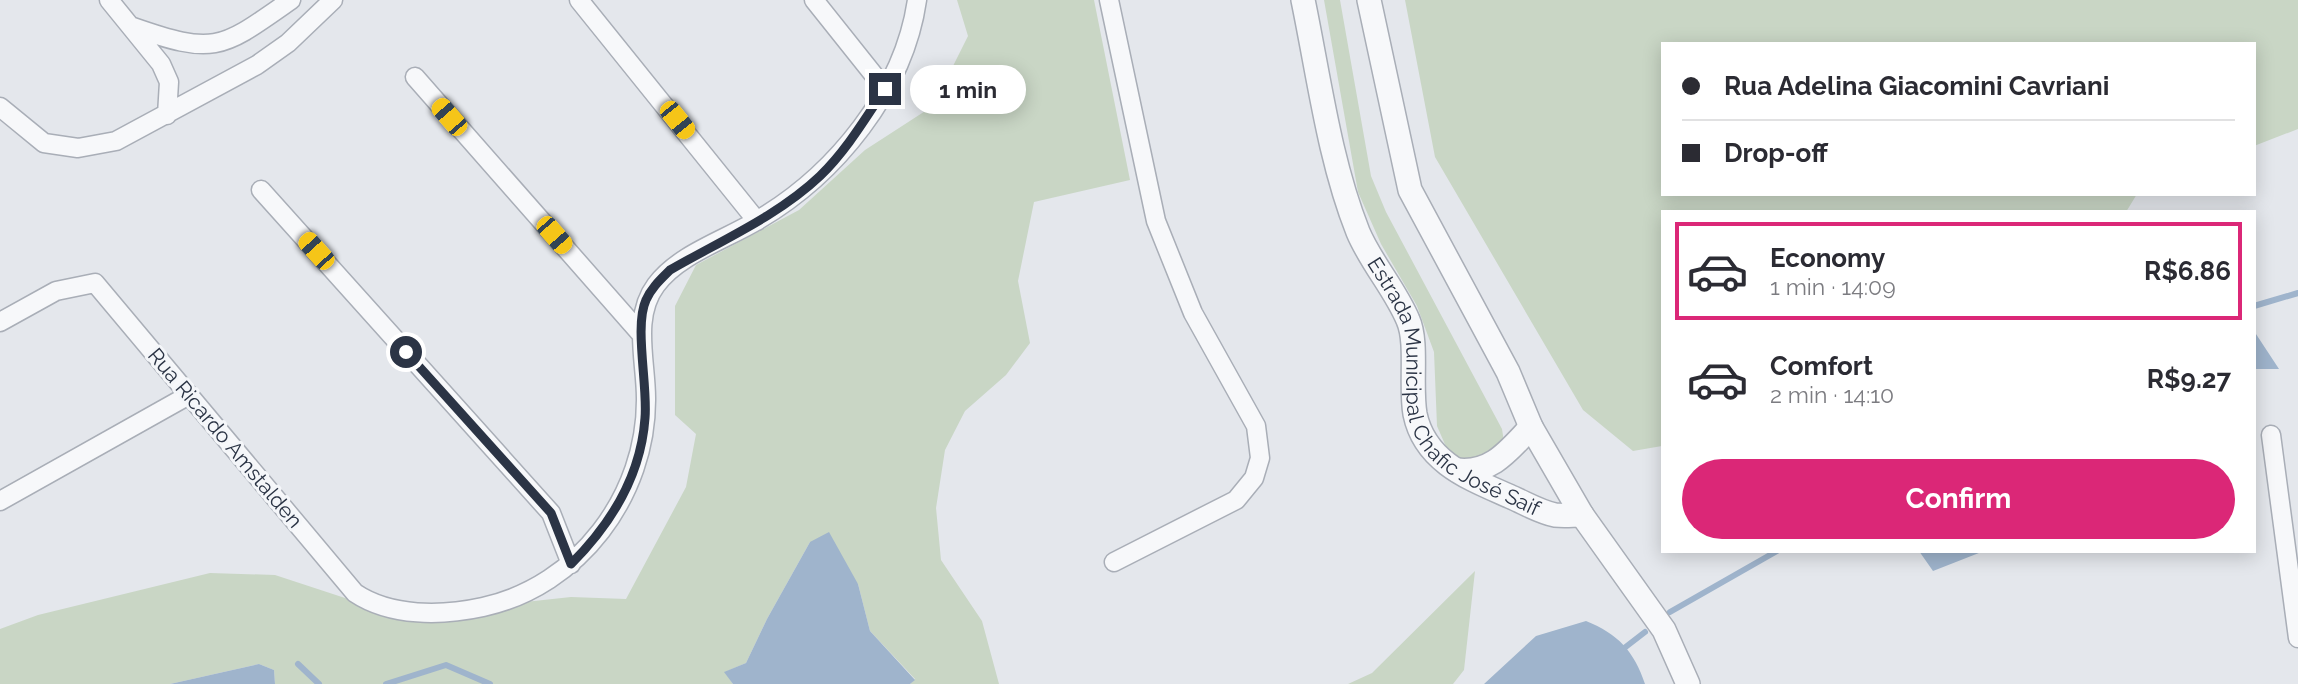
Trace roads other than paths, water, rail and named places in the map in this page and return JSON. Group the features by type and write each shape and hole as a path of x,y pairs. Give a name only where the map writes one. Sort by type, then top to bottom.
{"street":[{"path":"109,0 161,64 169,82 167,115"},
{"path":"133,27 191,46 208,45 239,37 291,0"},
{"path":"0,107 44,143 78,148 116,141 257,65 288,43 333,0"},
{"path":"579,0 757,221"},
{"path":"814,0 885,89"},
{"path":"261,190 551,513 571,564 603,529 616,510 636,467 642,444 646,397 641,334 645,301 670,270 757,221 798,195 822,175 885,89 913,26 917,0"},
{"path":"1109,0 1156,221 1193,313 1256,426 1260,458 1254,478 1236,500 1114,562"},
{"name":"Estrada Municipal Chafic José Saif","path":"1303,0 1342,188 1359,235 1409,321 1413,360 1411,387 1419,430 1441,460 1457,470 1555,515 1582,514 1531,427 1508,372 1410,190 1369,0"},
{"path":"415,77 641,334"},
{"name":"Rua Ricardo Amstalden","path":"0,323 56,291 95,283 355,593 369,602 392,608 440,613 463,611 509,599 571,564"},
{"path":"0,502 189,395"},
{"path":"1457,470 1480,471 1492,464 1531,427"},
{"path":"2271,435 2293,557 2298,638"},
{"path":"1582,514 1664,631 1688,684"}],"water":[{"path":"2256,334 2279,369 2256,369"},
{"path":"829,532 858,584 870,631 915,680 910,684 733,684 724,672 746,663 810,542"},
{"path":"1920,553 1979,553 1933,571"},
{"path":"1586,621 1607,632 1623,645 1636,662 1645,684 1484,684 1536,636"},
{"path":"259,664 274,670 275,684 170,684"}],"waterway":[{"path":"2256,305 2298,293"},
{"path":"1670,612 1773,553"},
{"path":"1623,649 1645,632"},
{"path":"298,664 319,684"},
{"path":"386,684 446,665 490,684"}]}
